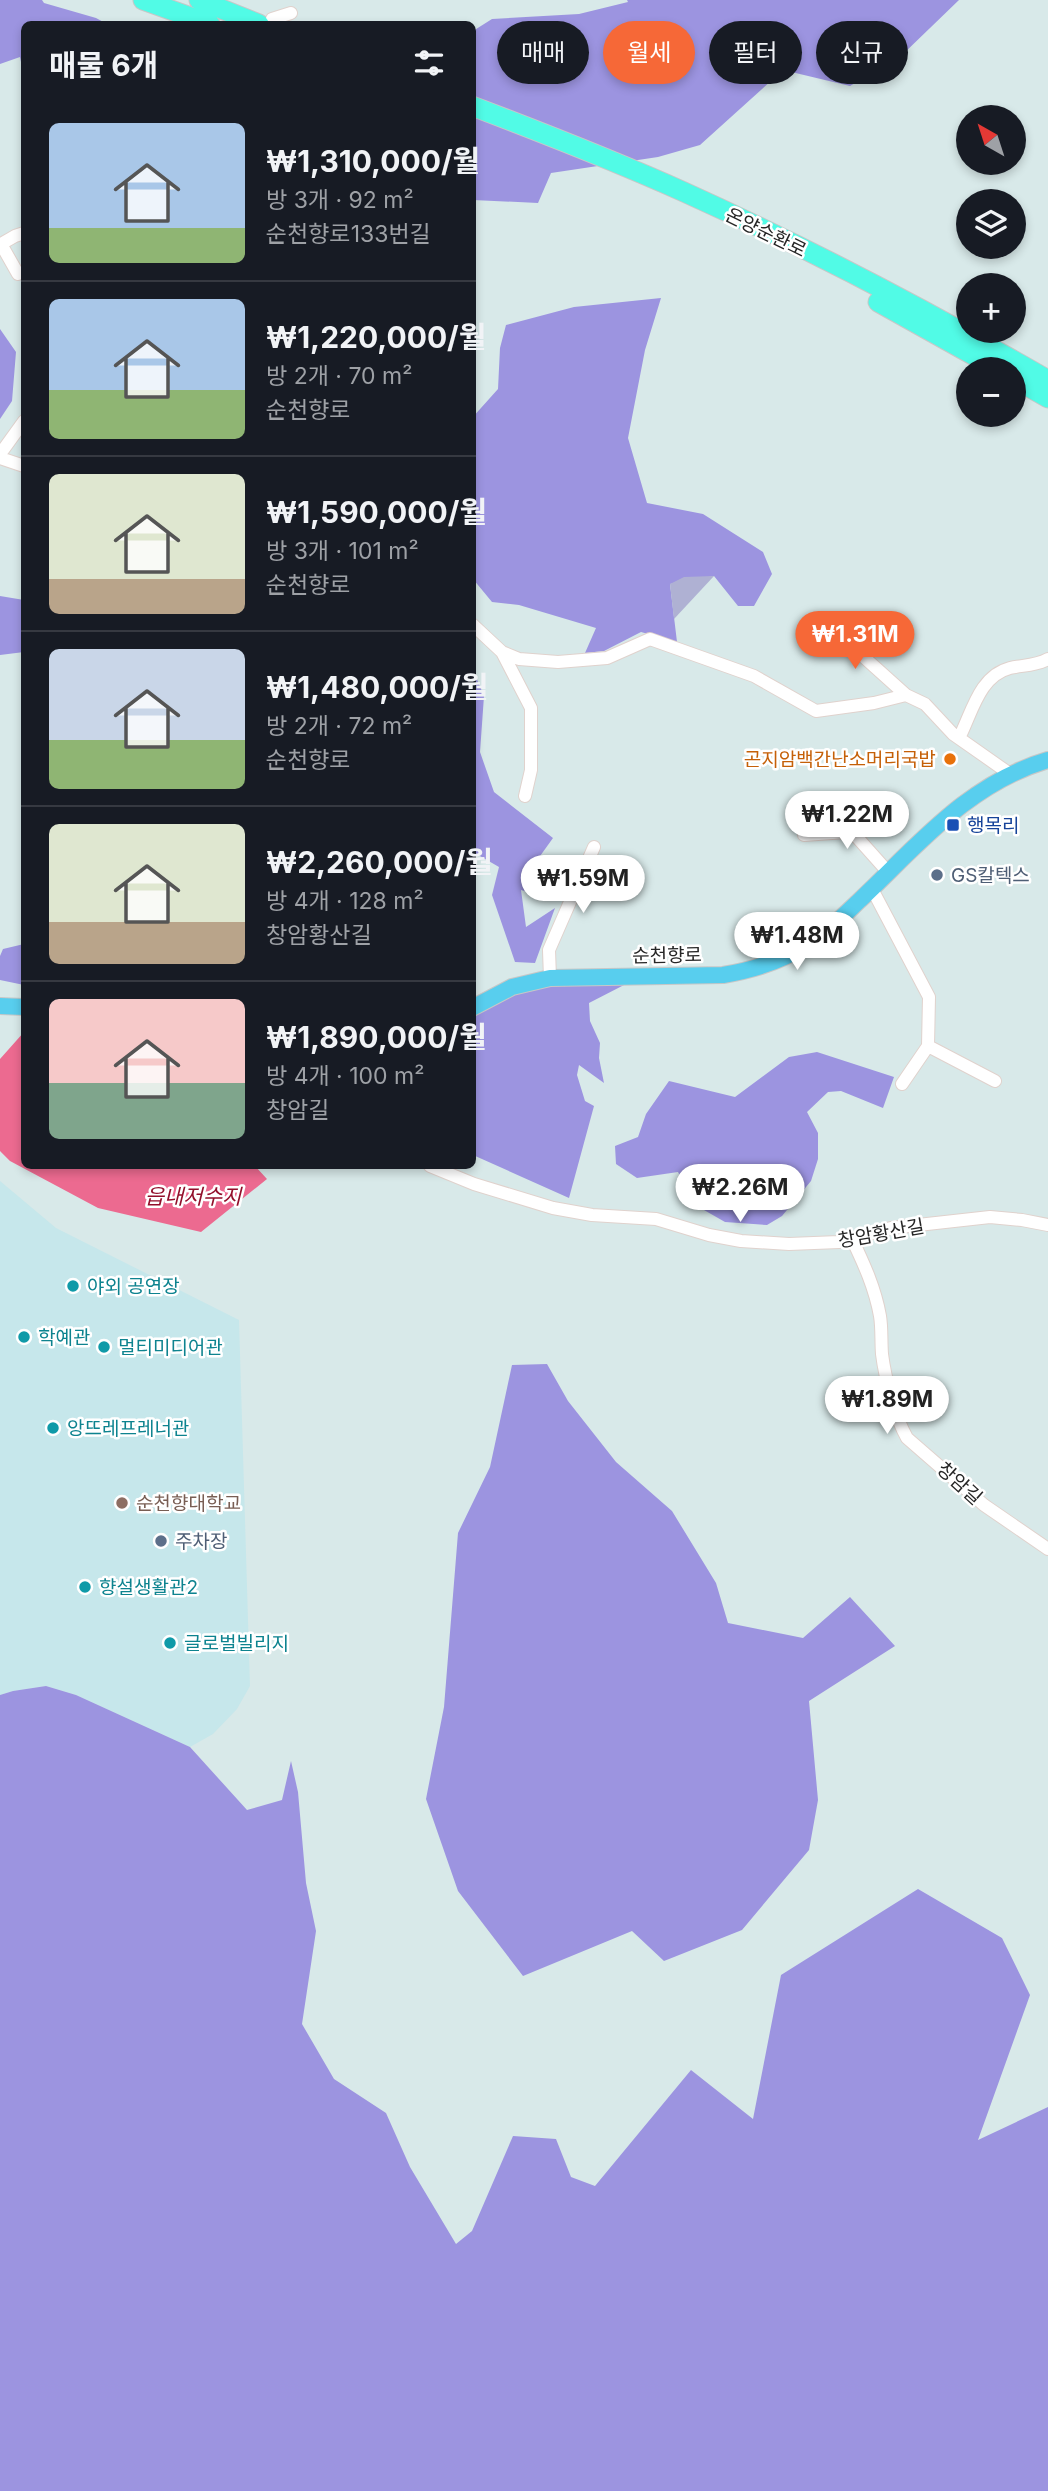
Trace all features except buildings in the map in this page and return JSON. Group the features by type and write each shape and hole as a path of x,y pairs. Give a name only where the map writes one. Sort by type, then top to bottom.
{"highway":[{"path":"143,0 202,21"},
{"path":"199,0 263,21"},
{"name":"온양순환로","path":"476,108 685,192 948,322 1048,380"},
{"name":"온양순환로","path":"476,120 583,159 673,200 895,310 977,357"},
{"path":"1026,385 1048,398"}],"main road":[{"name":"순천향로","path":"476,1006 512,987 550,978 701,976 747,971 790,955 827,930 953,810 1010,774 1048,760"},
{"path":"476,996 512,987"},
{"path":"0,1006 21,1007"}],"street":[{"path":"269,21 291,13"},
{"path":"18,274 1,244 21,234"},
{"path":"1,454 21,425"},
{"path":"1,454 21,438"},
{"path":"1,454 21,465"},
{"path":"826,623 906,695 925,704 959,738 1010,774"},
{"path":"476,628 502,652 531,708 531,770 525,796"},
{"path":"502,652 519,659 558,662 607,658 650,639 754,676 816,711 874,703 906,695"},
{"path":"959,738 980,690 992,678 1009,668 1029,666 1048,659"},
{"path":"804,835 846,832 855,835 888,872"},
{"path":"550,978 549,950 594,847"},
{"path":"872,888 929,997 928,1046 902,1084"},
{"path":"928,1046 995,1081"},
{"name":"창암황산길","path":"437,1169 474,1184 572,1212 645,1217 741,1241 789,1244 852,1239 891,1228 979,1218 1012,1218 1048,1225"},
{"name":"창암길","path":"852,1239 875,1294 886,1374 900,1424 907,1438 984,1505 1048,1549"}],"shaded area":[{"path":"0,0 42,0 44,3 102,21 21,21 21,62 20,57 0,64"},
{"path":"627,0 959,0 908,49 908,21 816,21 816,78 802,75 802,21 709,21 709,84 768,84 700,145 658,157 551,173 538,203 476,200 476,29 492,19 579,14 628,2"},
{"path":"661,298 645,350 628,438 647,503 703,514 763,552 772,574 754,606 738,606 714,576 670,584 677,642 641,632 604,651 585,653 596,628 519,605 492,602 476,583 476,414 498,389 500,348 506,325 574,307"},
{"path":"0,329 16,352 12,401 0,419"},
{"path":"714,576 674,619 670,584 684,577"},
{"path":"0,596 21,600 21,652 0,655"},
{"path":"476,677 484,696 480,752 494,792 553,838 525,877 538,895 521,890 526,927 555,908 535,963 515,962 492,895 499,867 476,854"},
{"path":"21,945 21,984 0,980 0,956 3,949"},
{"path":"552,985 624,985 589,1003 590,1021 600,1043 599,1058 604,1083 579,1065 577,1075 585,1101 594,1106 569,1198 476,1156 476,1014 507,997"},
{"path":"817,1052 894,1077 883,1108 841,1091 828,1092 807,1112 818,1133 818,1159 811,1181 782,1216 767,1225 725,1222 697,1206 678,1172 637,1178 616,1164 615,1146 638,1137 646,1114 669,1081 735,1097 789,1057"},
{"name":"순천향대학교","path":"0,1181 56,1228 239,1320 250,1686 237,1709 213,1734 190,1747 76,1695 46,1686 0,1695"},
{"path":"547,1364 568,1401 616,1462 672,1511 716,1583 728,1623 803,1638 850,1597 895,1646 809,1701 818,1800 809,1850 742,1930 664,1961 632,1931 523,1976 458,1891 426,1799 444,1707 458,1533 490,1467 512,1365"},
{"path":"46,1686 76,1695 190,1747 247,1810 282,1800 291,1761 298,1792 306,1883 316,1931 302,2024 334,2079 386,2113 410,2167 456,2244 472,2231 513,2136 556,2139 571,2177 595,2186 691,2070 753,2119 781,1975 918,1889 1002,1938 1030,1995 978,2140 1048,2107 1048,2491 0,2491 0,1695"}],"water":[{"name":"읍내저수지","path":"21,1035 21,1167 0,1151 0,1059"},
{"name":"읍내저수지","path":"25,1169 258,1169 267,1179 201,1232 98,1208"}],"place":[{"name":"곤지암백간난소머리국밥","path":"950,759"},
{"name":"행목리","path":"953,825"},
{"name":"GS칼텍스","path":"937,875"},
{"name":"야외 공연장","path":"73,1286"},
{"name":"학예관","path":"24,1337"},
{"name":"멀티미디어관","path":"104,1347"},
{"name":"앙뜨레프레너관","path":"53,1428"},
{"name":"순천향대학교","path":"122,1503"},
{"name":"주차장","path":"161,1541"},
{"name":"향설생활관2","path":"85,1587"},
{"name":"글로벌빌리지","path":"170,1643"}]}
